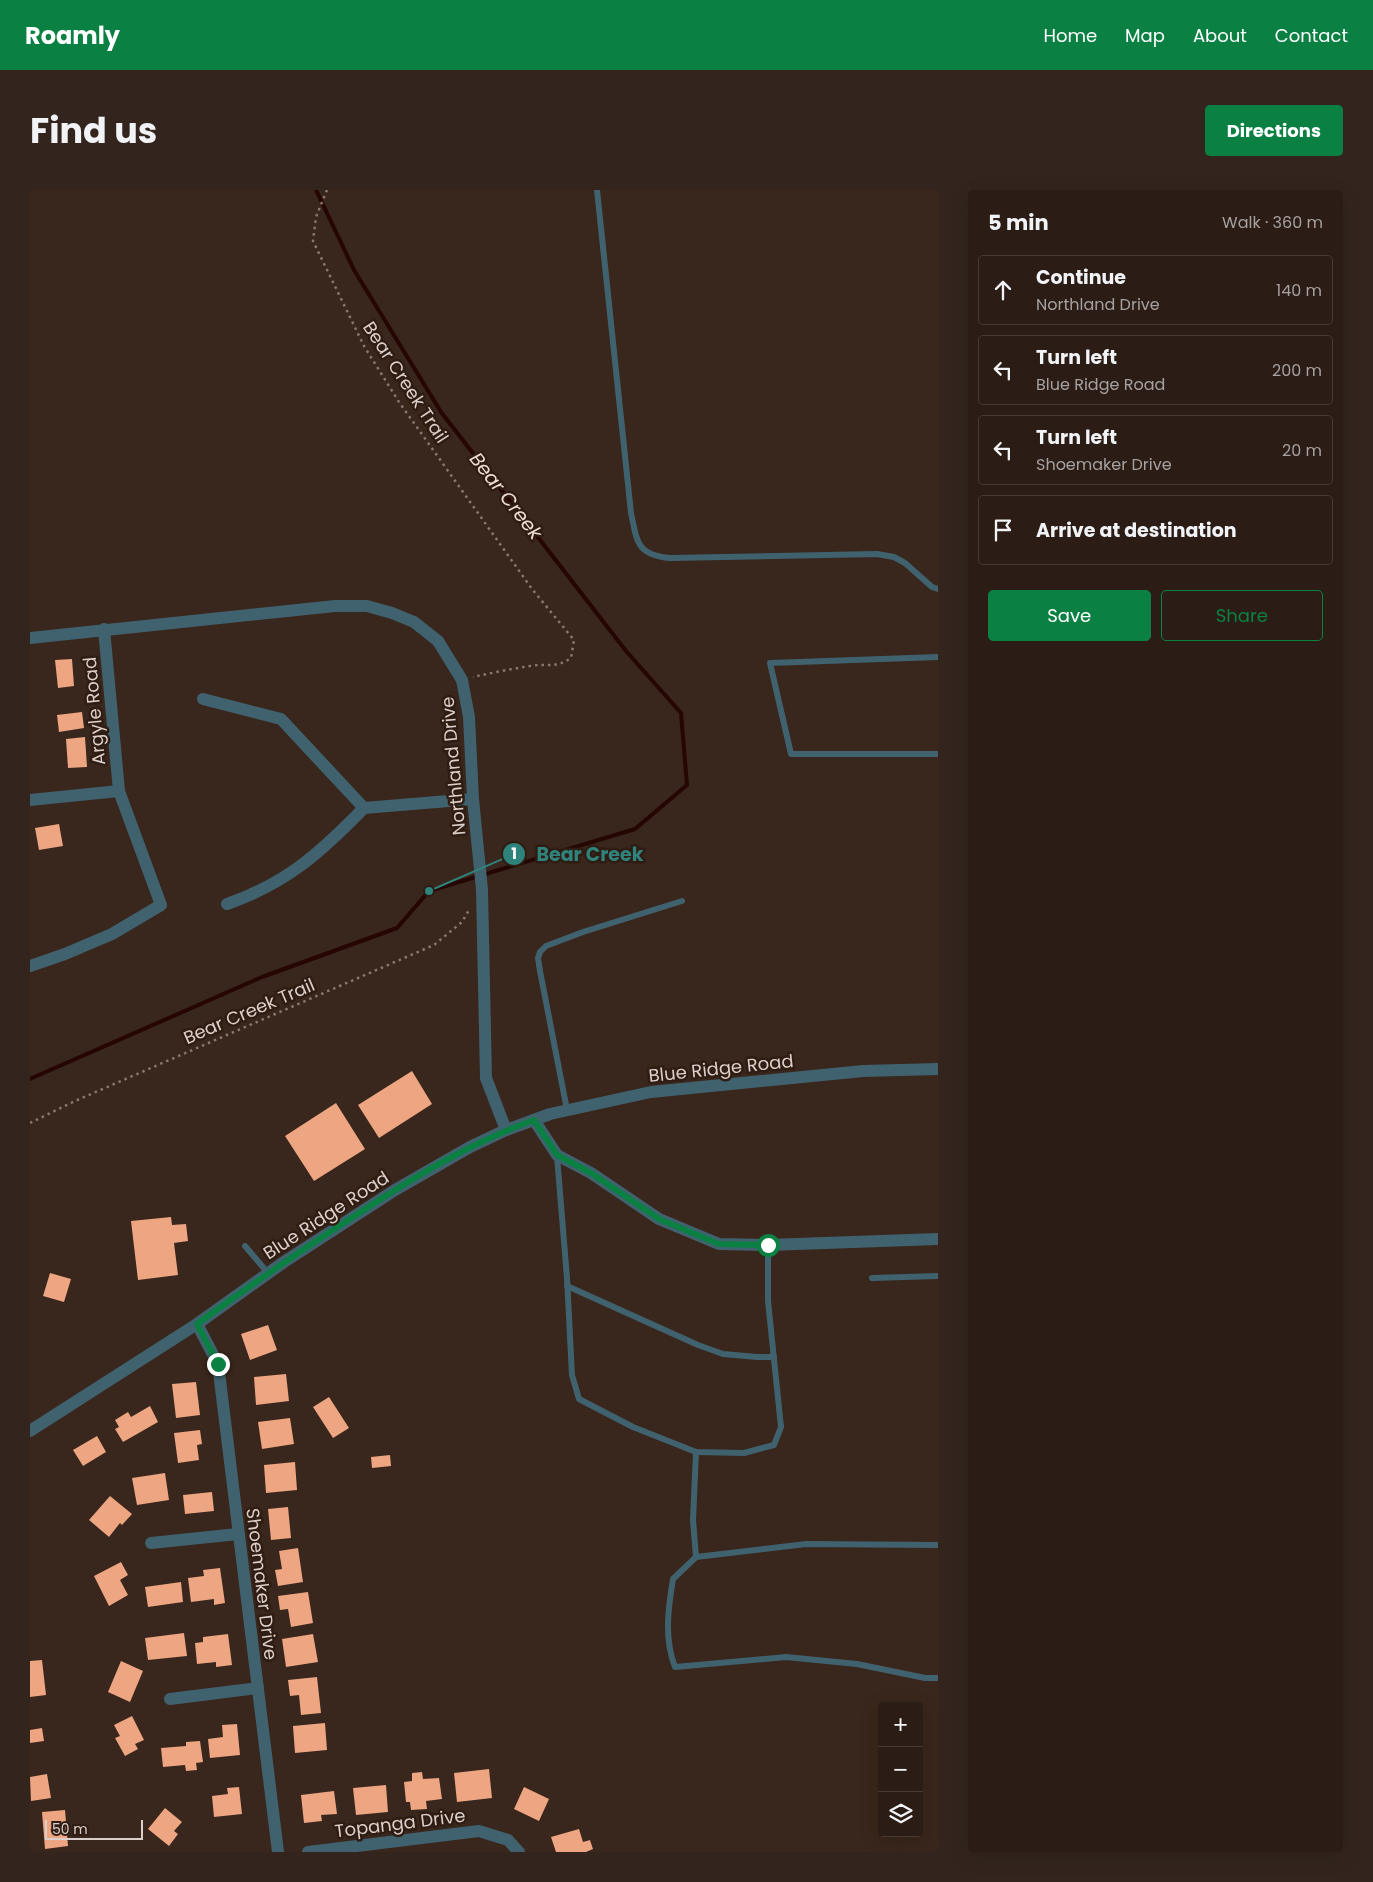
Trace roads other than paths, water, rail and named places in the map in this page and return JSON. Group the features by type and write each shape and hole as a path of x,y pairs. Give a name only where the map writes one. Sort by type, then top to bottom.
{"street":[{"name":"Northland Drive","path":"30,638 335,606 367,606 392,612 414,622 438,641 462,680 469,717 473,799 482,890 486,1078 506,1130"},
{"name":"Argyle Road","path":"30,966 66,954 112,934 161,905 119,791 104,629"},
{"path":"203,699 281,719 364,808"},
{"path":"30,800 119,791"},
{"path":"227,904 270,886 300,867 339,834 364,808 473,799"},
{"name":"Blue Ridge Road","path":"30,1431 197,1324 268,1274 395,1190 470,1147 506,1130 568,1110 651,1092 863,1070 938,1069"},
{"path":"534,1120 557,1155 591,1173 659,1219 719,1244 768,1245 938,1239"},
{"name":"Shoemaker Drive","path":"197,1324 218,1364 278,1852"},
{"path":"151,1543 238,1534"},
{"path":"170,1699 258,1688"},
{"name":"Topanga Drive","path":"308,1852 479,1831 508,1840 519,1852"}],"lane":[{"path":"597,190 631,513 636,536 641,547 656,557 670,558 877,554 894,557 905,563 932,587 938,589"},
{"path":"938,657 770,663 791,754 938,754"},
{"path":"568,1110 540,971 538,958 540,952 546,946 583,932 682,901"},
{"path":"557,1155 568,1286 572,1375 579,1399 633,1427 696,1452 744,1453 774,1445 781,1427 768,1301 768,1245"},
{"path":"245,1246 268,1274"},
{"path":"872,1278 938,1276"},
{"path":"568,1286 698,1345 723,1354 757,1358 774,1357"},
{"path":"696,1452 693,1520 696,1557"},
{"path":"938,1545 806,1544 696,1557 672,1579 668,1615 669,1652 675,1667 786,1657 857,1664 925,1678 938,1678"}],"waterway":[{"name":"Bear Creek","path":"30,1079 262,977 397,928 429,891 635,829 687,785 681,713 626,651 441,412 354,270 316,190"}],"place":[{"name":"Bear Creek","path":"429,891"}]}
